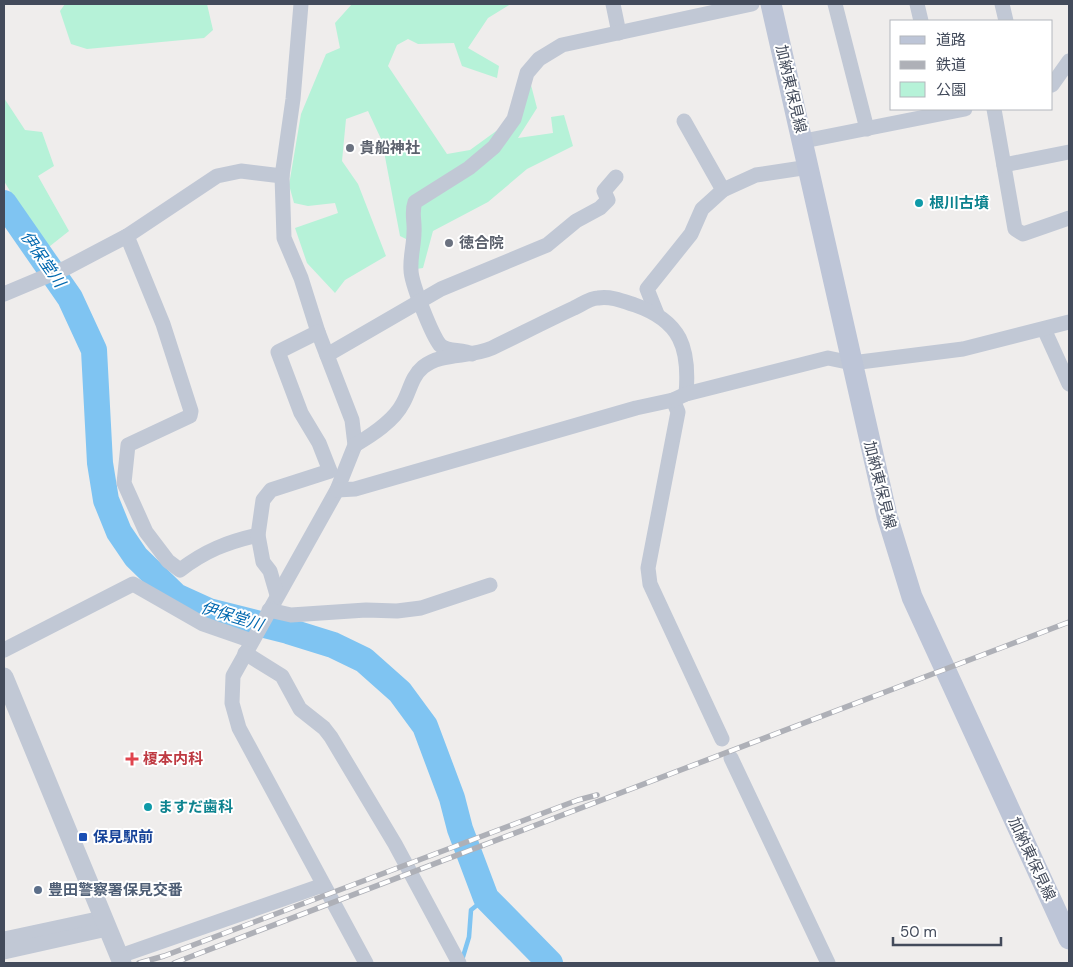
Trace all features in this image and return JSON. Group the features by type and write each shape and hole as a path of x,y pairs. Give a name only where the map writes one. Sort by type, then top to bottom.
{"main road":[{"name":"加納東保見線","path":"771,4 804,141 887,516 912,597 1069,939"}],"street":[{"path":"301,4 293,98 282,176 284,238 301,278 318,332 352,420 354,445 338,490 233,676 232,703 239,728 366,963"},
{"path":"612,4 619,33"},
{"path":"472,354 467,351 443,349 421,302 411,273 410,254 414,233 412,211 415,202 425,193 469,168 494,147 514,119 522,84 527,72 539,60 562,45 752,4"},
{"path":"835,4 867,129"},
{"path":"917,4 921,20"},
{"path":"1002,4 1006,20"},
{"path":"1053,84 1069,61"},
{"path":"994,110 1015,229 1023,234 1069,218"},
{"path":"804,141 867,129 943,111"},
{"path":"684,121 723,190"},
{"path":"1004,165 1069,152"},
{"path":"657,314 647,289 691,234 702,209 723,190 756,176 809,167"},
{"path":"4,294 66,268 127,236 217,176 241,171 282,176"},
{"path":"327,355 381,322 421,302 441,289 547,245 576,221 604,205 608,200 604,191 616,177"},
{"path":"127,236 163,324 191,411 190,416 128,445 124,483 146,532 168,561 180,570 197,557 230,541 258,535"},
{"path":"354,445 379,429 393,415 404,403 409,385 422,368 437,358 472,354 489,349 596,298 618,299 657,314 670,324 683,344 688,368 679,397 678,412 648,568 650,584 722,738"},
{"path":"338,490 355,489 636,408 828,358 852,363 962,349 1069,322"},
{"path":"1044,329 1069,384"},
{"path":"278,595 270,571 263,562 258,535 263,500 271,490 330,471 319,443 301,413 278,352 318,332"},
{"path":"4,650 133,584 203,624 252,642 282,676 300,709 324,728 331,737 395,844 458,962"},
{"path":"267,614 292,615 366,610 398,611 421,608 490,585"},
{"path":"4,677 104,923 121,960 323,885"},
{"path":"732,758 828,963"},
{"path":"4,939 104,923"},
{"path":"4,952 104,923"}],"green space":[{"path":"65,4 207,4 213,30 204,38 87,49 71,44 60,11"},
{"path":"352,4 511,4 488,18 468,48 499,66 497,78 462,66 454,43 418,44 408,39 397,45 388,66 447,154 470,150 499,129 531,85 537,108 518,138 553,133 551,117 564,115 573,146 527,169 488,202 433,231 423,268 416,269 416,244 400,236 382,141 368,111 346,119 342,161 358,184 386,256 345,280 335,293 307,263 295,228 338,213 335,203 308,206 294,203 289,185 301,114 326,54 340,48 335,23"},
{"path":"4,98 25,130 42,132 54,166 38,176 69,231 45,250 4,181"}],"waterway":[{"name":"伊保堂川","path":"4,203 70,298 94,350 100,463 106,500 119,532 136,557 176,596 209,611 288,631 333,645 364,660 400,692 425,726 486,898 550,963"},
{"path":"462,960 469,937 471,910 486,898"}],"railway":[{"path":"174,963 1069,622"},
{"path":"139,963 164,956 578,800 597,795"}],"place":[{"name":"貴船神社","path":"350,148"},
{"name":"根川古墳","path":"919,203"},
{"name":"徳合院","path":"449,243"},
{"name":"榎本内科","path":"132,759"},
{"name":"ますだ歯科","path":"148,807"},
{"name":"保見駅前","path":"83,837"},
{"name":"豊田警察署保見交番","path":"38,890"}]}
